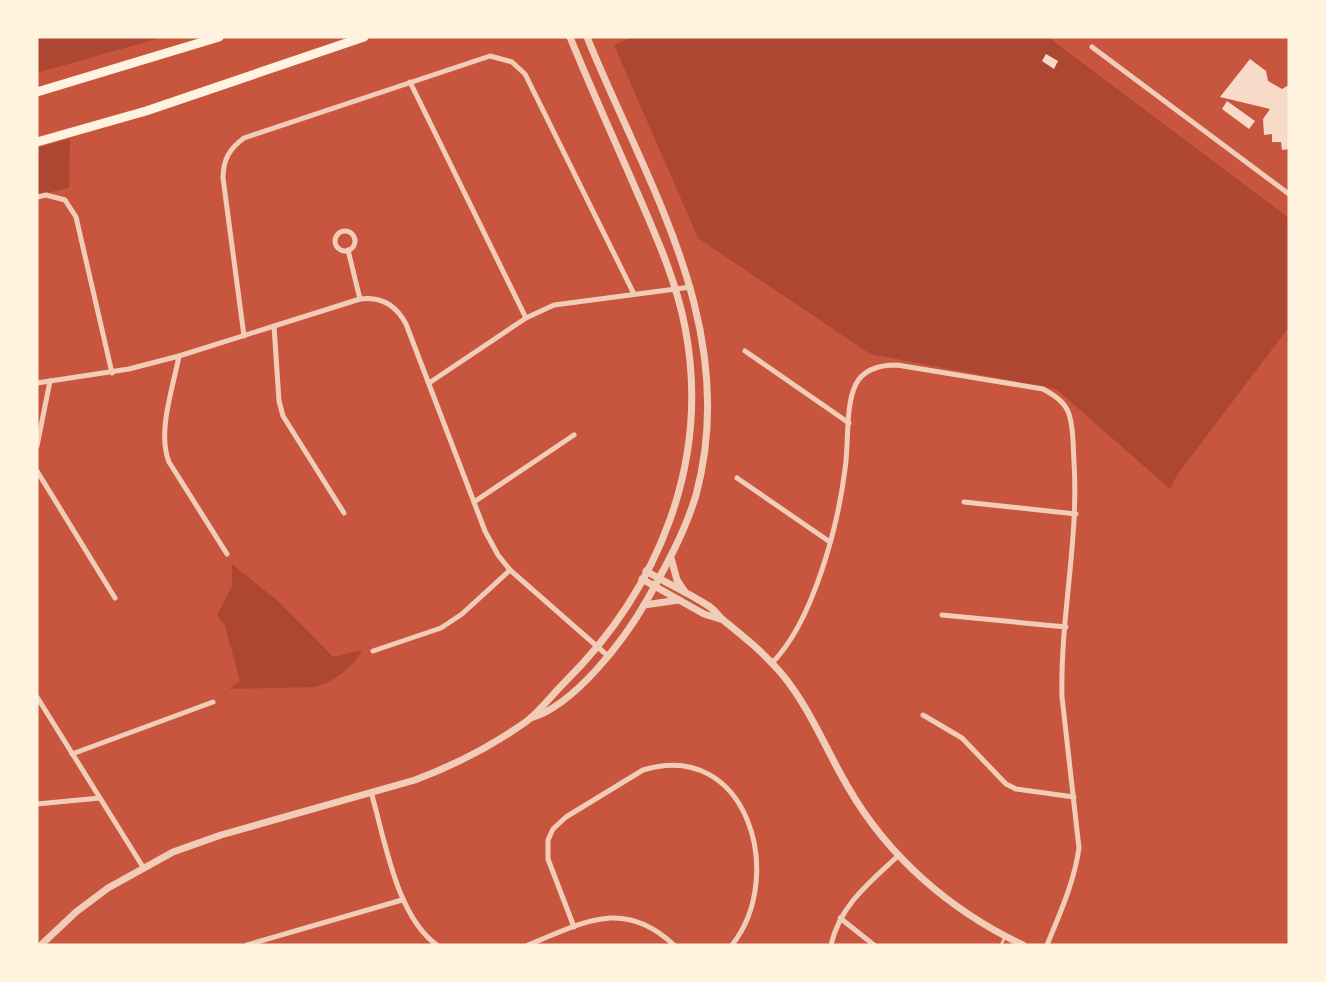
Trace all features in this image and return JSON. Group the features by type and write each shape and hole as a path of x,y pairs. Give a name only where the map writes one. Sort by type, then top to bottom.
{"highway":[{"path":"37,92 219,37"},
{"path":"37,142 146,111 364,37"}],"street":[{"path":"530,719 598,647 624,611 659,547 676,508 691,438 691,364 675,289 658,240 570,37"},
{"path":"41,945 76,912 143,867 210,839 415,780 485,749 530,719 552,709 608,656 644,605 685,527 695,495 707,428 706,356 691,287 667,221 587,37"},
{"path":"1092,47 1289,194"},
{"path":"244,336 223,178 227,154 234,145 244,138 490,56 501,57 517,65 525,74 634,294"},
{"path":"410,82 526,318"},
{"path":"37,197 46,195 65,200 76,217 111,373"},
{"path":"348,250 360,299"},
{"path":"429,383 526,318 565,303 691,287"},
{"path":"37,383 111,373 179,356 360,299 382,300 401,314 493,547 510,570 608,656"},
{"path":"274,326 279,401 283,416 344,513"},
{"path":"745,351 849,423"},
{"path":"179,356 164,433 164,450 228,554"},
{"path":"772,663 788,645 801,622 830,542 844,478 851,396 855,385 867,372 884,365 897,365 1043,389 1057,397 1069,415 1076,514 1062,697 1079,848 1076,869 1047,945"},
{"path":"37,446 50,381"},
{"path":"474,502 574,435"},
{"path":"37,471 114,598"},
{"path":"737,478 830,542"},
{"path":"964,502 1076,514"},
{"path":"670,558 677,580 685,593"},
{"path":"373,651 441,628 463,614 510,570"},
{"path":"646,571 680,600 704,614 724,620"},
{"path":"642,579 685,593 709,606 741,632 772,663 796,694 850,791 899,855 949,900 1005,937 1023,945"},
{"path":"644,605 680,600"},
{"path":"942,615 1066,628"},
{"path":"37,697 143,867"},
{"path":"72,754 213,702"},
{"path":"923,715 962,738 1006,783 1016,789 1074,797"},
{"path":"574,927 548,859 548,840 553,829 566,817 643,770 673,765 705,773 726,787 742,807 751,828 757,862 755,894 746,923 732,945"},
{"path":"371,792 402,900 418,928 437,945"},
{"path":"37,804 100,798"},
{"path":"831,945 840,918 862,890 899,855"},
{"path":"247,945 402,900"},
{"path":"528,945 606,917 630,919 660,933 674,945"},
{"path":"840,918 874,945"}],"lane":[{"path":"1001,945 1005,937"}],"shaded area":[{"path":"37,37 163,37 37,73"},
{"path":"631,37 1048,37 1289,218 1289,327 1177,475 1170,489 1056,389 870,354 698,238 614,45"},
{"path":"70,139 69,188 37,195 37,148"},
{"path":"232,564 279,602 333,657 362,650 354,662 328,682 315,687 229,689 240,681 225,626 217,615 232,586"}],"building":[{"path":"1046,54 1058,61 1054,69 1042,61"},
{"path":"1250,59 1266,71 1268,81 1282,89 1289,85 1289,149 1282,150 1281,142 1272,142 1272,134 1264,135 1263,119 1270,109 1220,97"},
{"path":"1227,101 1255,121 1249,129 1222,109"}]}
